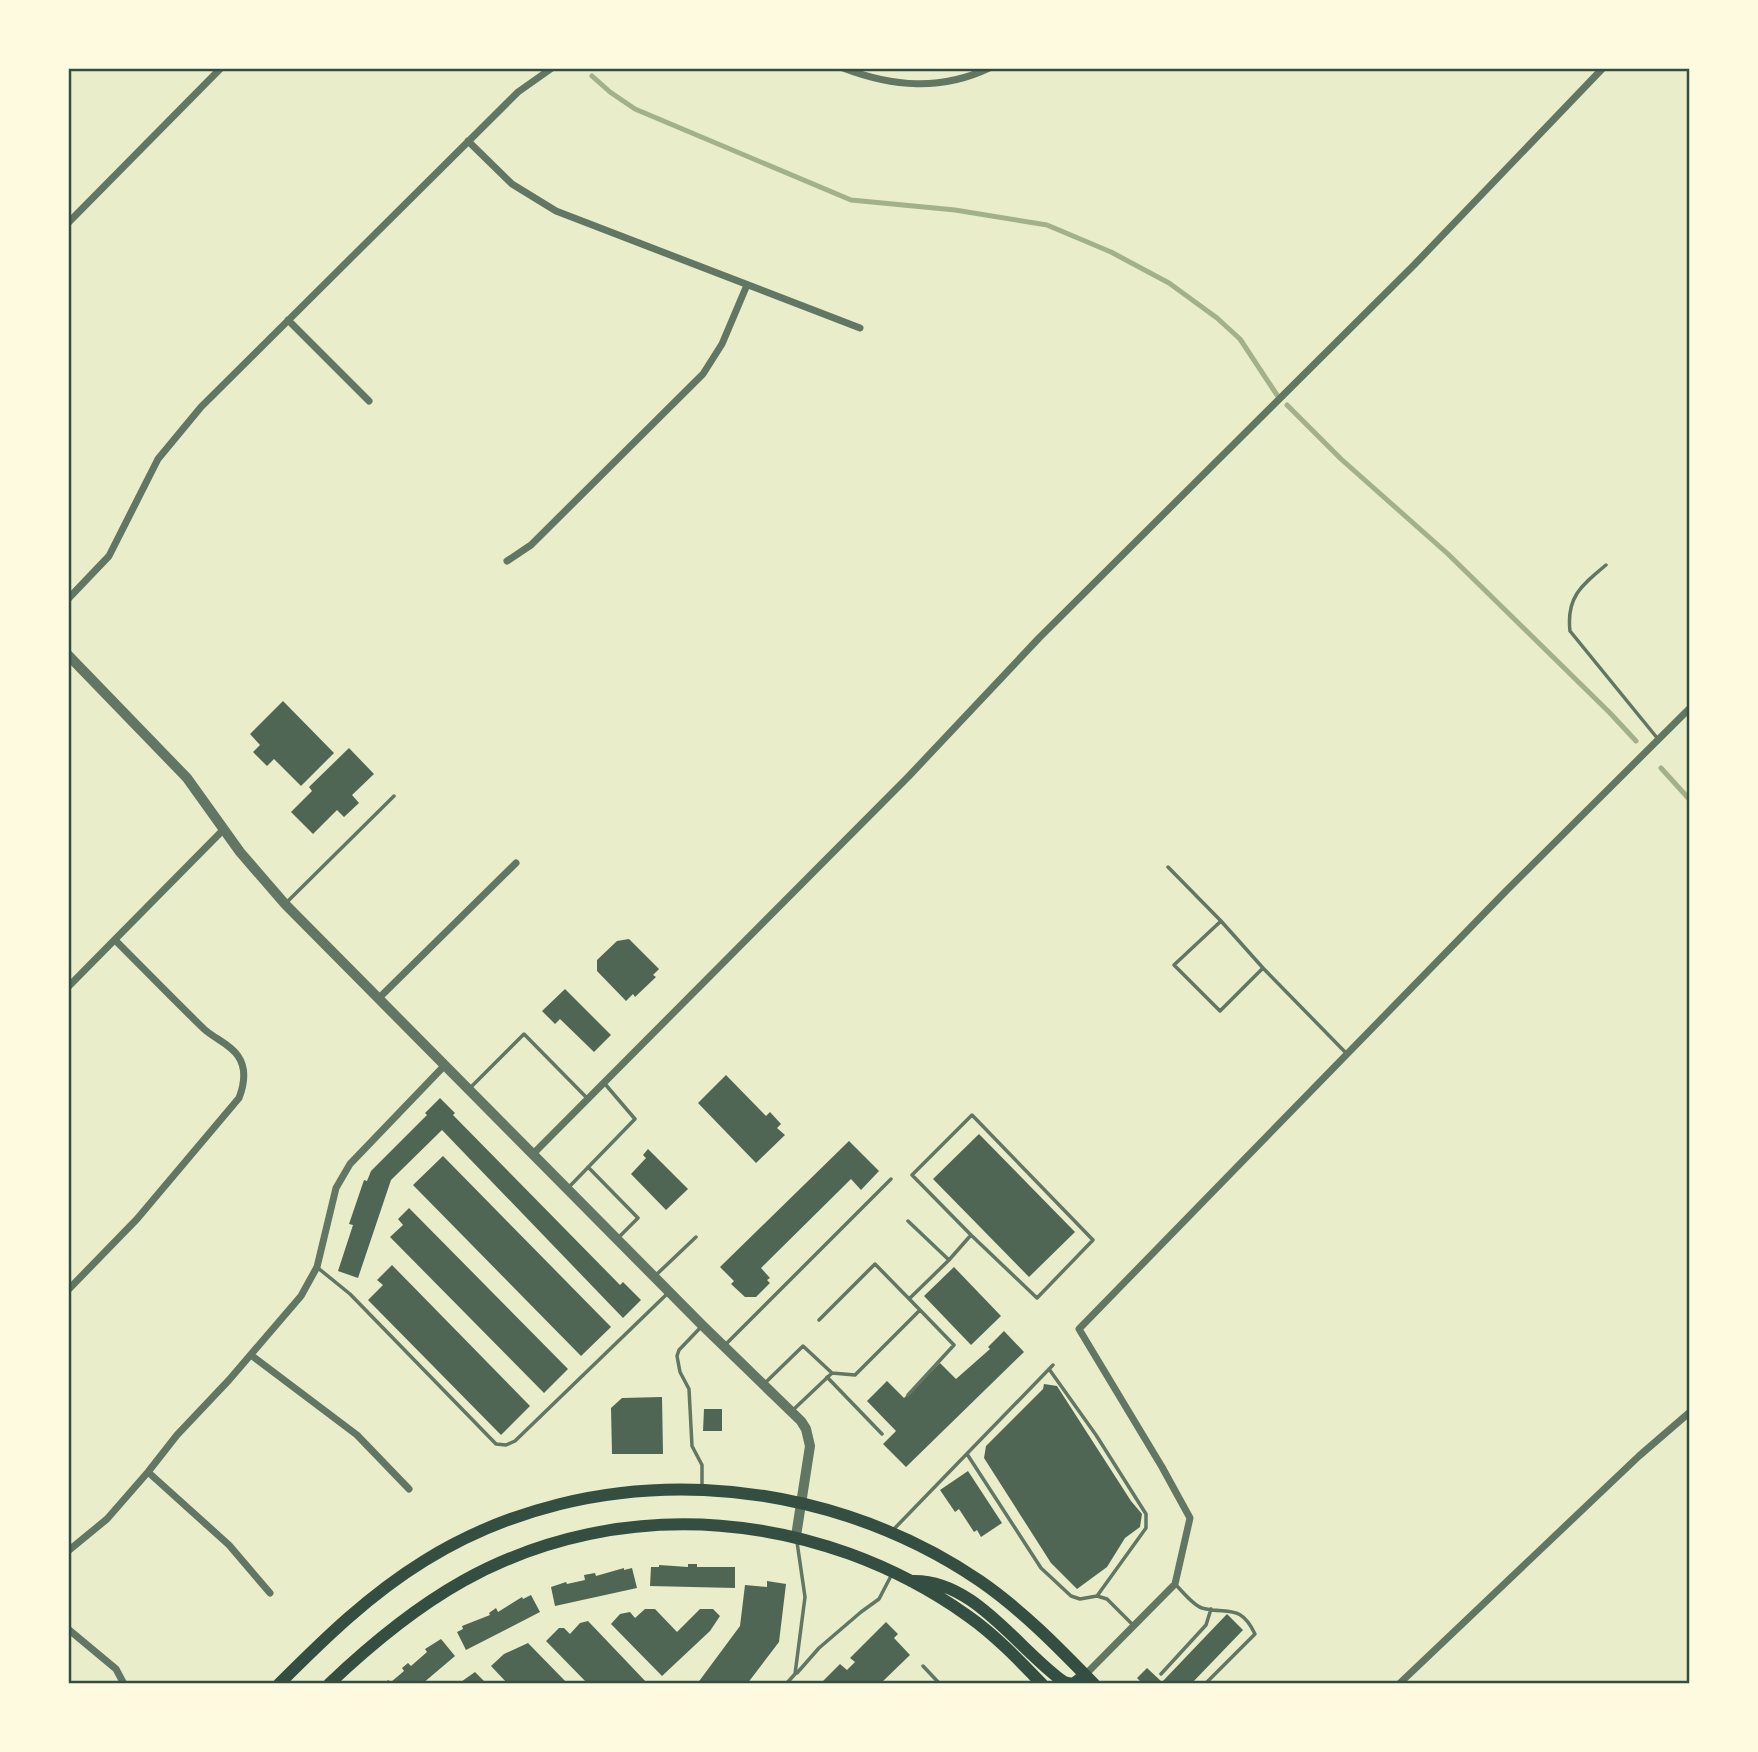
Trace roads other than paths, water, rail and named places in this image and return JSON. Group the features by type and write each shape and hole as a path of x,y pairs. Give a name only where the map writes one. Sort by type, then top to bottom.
{"main road":[{"path":"279,1684 362,1605 425,1560 473,1535 533,1512 590,1498 654,1490 702,1489 754,1493 800,1502 891,1532 981,1581 1037,1627 1089,1679 1073,1684 1064,1682 999,1623 957,1593 943,1585 911,1581"},
{"path":"329,1684 379,1638 421,1606 473,1576 538,1548 596,1533 656,1525 720,1525 796,1536 829,1546 911,1581 970,1618 1042,1684"}],"street":[{"path":"68,223 221,68"},
{"path":"68,599 109,556 158,459 201,407 518,92 552,68"},
{"path":"844,68 882,81 921,85 964,79 989,68"},
{"path":"533,1154 909,776 1058,618 1414,265 1603,68"},
{"path":"468,141 512,184 556,211 860,328"},
{"path":"508,561 531,545 696,382 715,358 747,285"},
{"path":"288,320 369,401"},
{"path":"68,655 187,778 224,829 285,904 654,1277 792,1411 806,1429 810,1446 796,1536"},
{"path":"1089,1679 1134,1626 1175,1584 1190,1518 1163,1467 1079,1329 1506,891 1690,708"},
{"path":"68,987 224,829"},
{"path":"379,998 516,863"},
{"path":"68,1290 169,1182 239,1098 244,1086 244,1071 239,1056 227,1044 204,1029 115,940"},
{"path":"68,1551 107,1519 177,1435 301,1296 317,1267 336,1188 350,1164 445,1065"},
{"path":"251,1355 357,1435 409,1489"},
{"path":"1399,1684 1639,1456 1690,1412"},
{"path":"148,1472 229,1545 270,1592"},
{"path":"68,1629 116,1670 124,1684"}],"lane":[{"path":"1606,565 1585,583 1571,602 1568,615 1570,631 1659,740"},
{"path":"285,904 394,796"},
{"path":"1168,867 1347,1054"},
{"path":"1221,921 1174,965 1220,1011 1263,968"},
{"path":"469,1089 524,1034 587,1098"},
{"path":"567,1189 635,1119 604,1082"},
{"path":"972,1115 1093,1240 1037,1298 971,1235 912,1175 972,1115"},
{"path":"588,1167 638,1218 617,1239"},
{"path":"724,1346 891,1179"},
{"path":"908,1221 949,1261"},
{"path":"909,1299 949,1261 971,1235"},
{"path":"654,1277 696,1237"},
{"path":"819,1320 875,1264 954,1345 908,1395"},
{"path":"317,1267 349,1294 496,1444 506,1445 515,1441 670,1292"},
{"path":"792,1411 830,1375 855,1375 920,1310"},
{"path":"702,1325 679,1350 677,1356 680,1372 690,1389 692,1446 702,1465 702,1489"},
{"path":"764,1384 803,1346 882,1434"},
{"path":"891,1532 1053,1365"},
{"path":"1049,1369 1096,1435 1146,1514 1146,1528 1097,1596"},
{"path":"967,1454 1041,1568 1071,1596 1080,1599 1097,1596 1107,1599 1134,1626"},
{"path":"795,1674 805,1597 796,1536"},
{"path":"786,1684 819,1648 879,1599 893,1573"},
{"path":"1175,1584 1199,1608 1235,1611 1249,1622 1255,1634 1205,1684"},
{"path":"1161,1674 1206,1625 1212,1609"},
{"path":"923,1666 940,1684"}],"waterway":[{"path":"592,76 635,109 851,200 955,210 1047,225 1111,252 1169,283 1217,318 1240,339 1277,395"},
{"path":"1287,405 1341,459 1448,554 1636,741"},
{"path":"1661,768 1690,800"}]}
